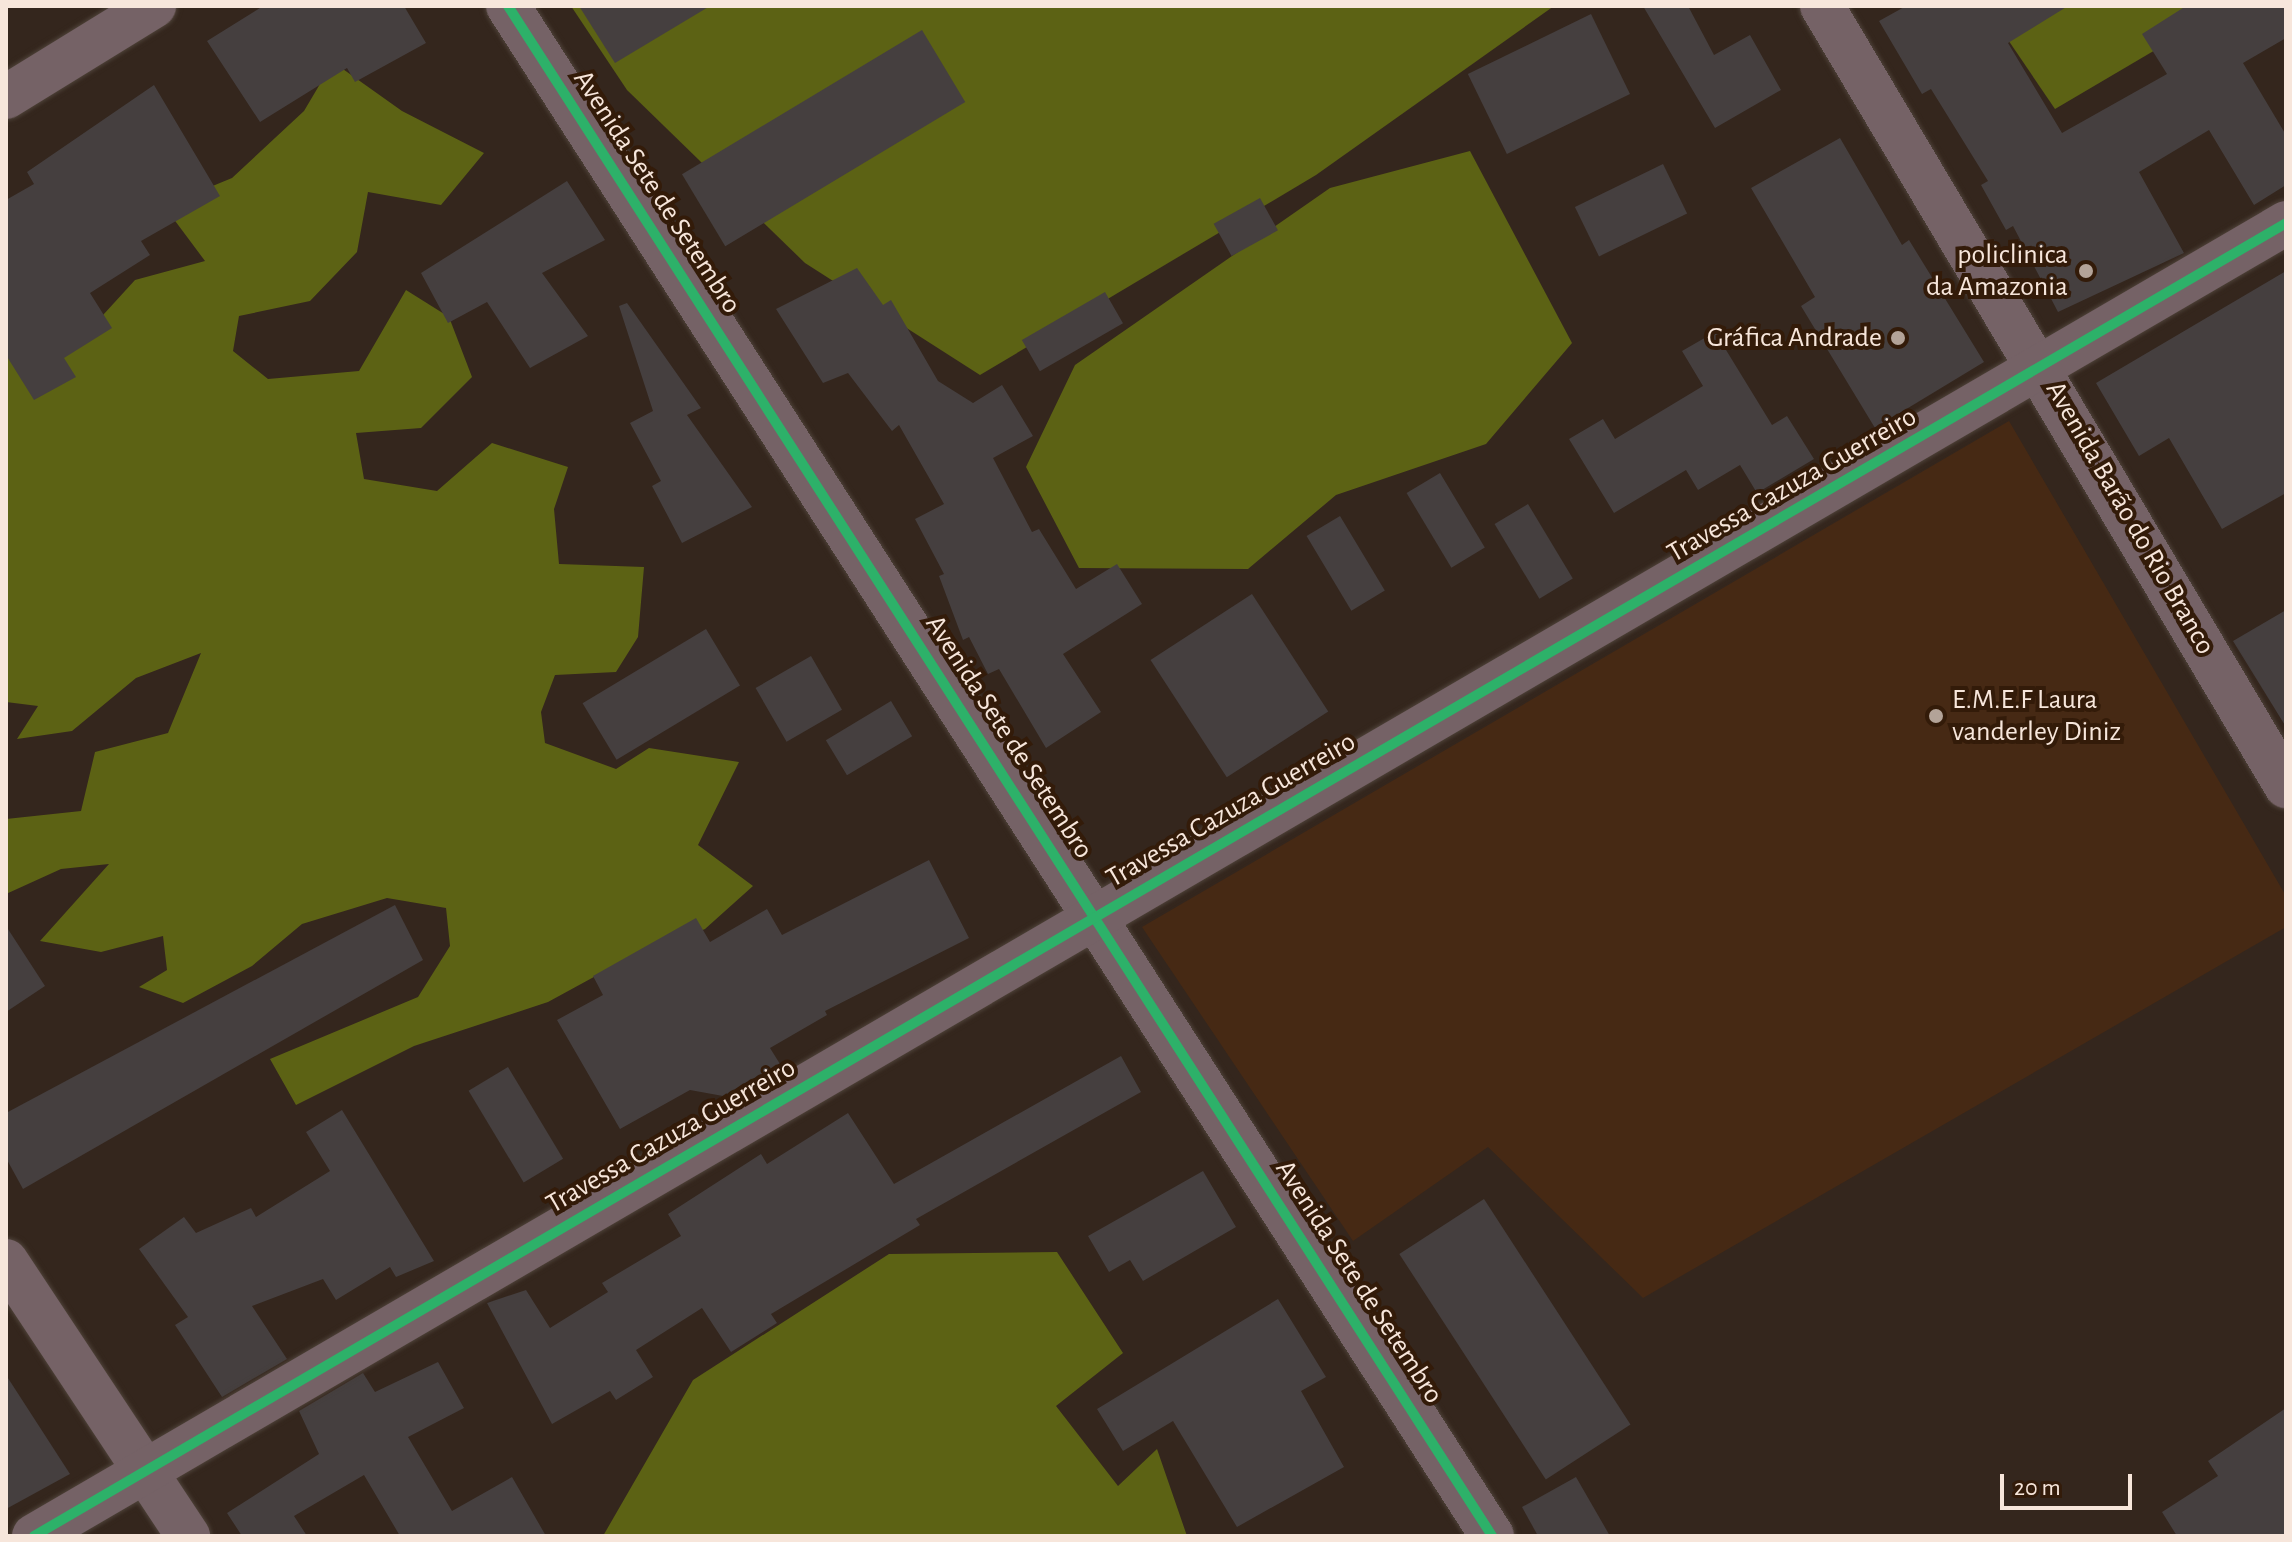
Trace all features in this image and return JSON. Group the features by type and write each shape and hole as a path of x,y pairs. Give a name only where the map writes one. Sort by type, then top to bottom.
{"street":[{"path":"6,97 154,6"},
{"name":"Avenida Sete de Setembro","path":"508,6 1492,1536"},
{"name":"Avenida Barão do Rio Branco","path":"1822,6 2042,368 2286,786"},
{"name":"Travessa Cazuza Guerreiro","path":"34,1536 2286,223"},
{"path":"6,1261 188,1536"}],"shaded area":[{"path":"2009,421 2286,896 2286,927 1643,1298 1488,1147 1353,1241 1142,927"}],"green space":[{"path":"571,6 1554,6 1316,175 980,375 805,263 627,90"},
{"path":"1985,6 2230,6 2055,109"},
{"path":"333,62 402,111 484,153 441,205 368,192 357,252 310,301 239,316 233,351 268,379 359,371 406,290 449,317 472,377 421,428 356,433 364,479 437,491 492,443 568,467 554,509 559,564 644,567 638,637 616,672 555,675 541,712 545,743 616,769 649,748 739,762 698,845 753,886 705,929 614,966 548,1002 414,1046 296,1105 270,1059 418,997 450,946 446,908 387,898 302,924 252,966 183,1003 139,987 167,970 163,936 101,952 40,941 109,864 61,869 6,894 6,819 81,811 95,752 168,733 201,653 136,678 72,731 17,739 38,706 6,702 6,308 93,326 135,280 205,261 164,206 232,178 304,111"},
{"path":"1470,151 1572,343 1486,444 1336,495 1248,569 1079,568 1026,467 1075,365 1330,188"},
{"path":"1057,1252 1123,1353 1056,1406 1118,1486 1157,1449 1187,1536 603,1536 693,1380 889,1254"}],"building":[{"path":"263,6 404,6 426,43 355,82 347,68 260,122 207,41"},
{"path":"579,6 710,6 615,63"},
{"path":"1643,6 1688,6 1714,55 1750,35 1781,90 1715,128"},
{"path":"1906,6 2068,6 2008,43 2062,133 2167,74 2142,34 2186,6 2286,6 2286,38 2243,63 2286,135 2286,185 2254,205 2209,130 2139,172 2184,253 2058,312 2013,226 2006,230 1981,185 1988,181 1931,89 1922,94 1879,21"},
{"path":"1591,14 1630,94 1507,154 1468,74"},
{"path":"922,30 965,102 725,246 682,174"},
{"path":"154,85 220,196 141,241 150,255 90,293 112,328 64,358 76,377 34,400 6,355 6,200 34,184 27,172"},
{"path":"1840,138 1902,245 1909,240 1984,362 1875,428 1801,306 1815,297 1751,188"},
{"path":"1663,164 1687,213 1599,256 1575,207"},
{"path":"567,181 605,240 542,273 588,336 530,368 487,302 448,323 421,273"},
{"path":"1260,198 1278,230 1232,256 1214,224"},
{"path":"857,268 883,305 891,300 938,381 973,403 1002,385 1033,436 993,458 1032,532 1039,529 1076,589 1117,564 1142,604 1063,654 1101,712 1046,748 999,669 988,674 969,637 963,640 939,576 944,574 915,519 944,504 899,425 892,431 848,373 823,383 776,309"},
{"path":"2286,271 2286,493 2222,529 2169,438 2139,456 2096,383"},
{"path":"1105,292 1123,323 1040,371 1022,340"},
{"path":"627,303 701,408 687,415 752,507 682,543 652,486 661,481 630,423 653,411 619,306"},
{"path":"1715,332 1772,425 1787,416 1814,459 1757,493 1740,465 1698,490 1686,470 1614,513 1569,439 1603,419 1615,439 1703,386 1682,351"},
{"path":"1440,473 1485,548 1451,568 1407,493"},
{"path":"1528,504 1573,579 1539,599 1495,524"},
{"path":"1340,516 1385,591 1351,611 1307,536"},
{"path":"1252,594 1328,711 1227,777 1151,660"},
{"path":"2286,610 2286,727 2233,641"},
{"path":"706,629 740,686 617,760 583,703"},
{"path":"811,656 842,710 787,742 756,688"},
{"path":"891,701 912,736 847,775 826,740"},
{"path":"929,860 969,938 825,1011 827,1015 770,1048 780,1064 723,1096 690,1090 620,1129 557,1020 603,995 593,976 696,918 710,942 767,909 782,935"},
{"path":"395,905 423,960 23,1189 6,1158 6,1113"},
{"path":"6,926 45,986 6,1012"},
{"path":"1121,1056 1141,1092 916,1219 920,1225 771,1314 777,1323 731,1352 702,1308 636,1350 653,1377 616,1400 610,1391 552,1424 487,1303 526,1290 550,1328 608,1292 602,1283 681,1236 668,1214 761,1154 767,1164 848,1113 894,1184"},
{"path":"508,1067 563,1159 524,1182 469,1091"},
{"path":"342,1110 434,1261 396,1277 390,1267 336,1300 323,1279 252,1306 287,1359 222,1397 175,1325 188,1317 139,1249 184,1217 196,1233 251,1208 256,1217 330,1171 306,1132"},
{"path":"1203,1171 1236,1227 1143,1281 1130,1260 1109,1272 1088,1236"},
{"path":"1484,1199 1631,1425 1546,1480 1399,1254"},
{"path":"1278,1299 1326,1377 1301,1391 1344,1467 1237,1527 1173,1421 1123,1451 1097,1409"},
{"path":"438,1362 464,1408 408,1437 452,1511 512,1477 546,1536 400,1536 364,1475 294,1516 307,1536 242,1536 227,1513 319,1454 299,1411 363,1373 375,1392"},
{"path":"6,1375 70,1474 6,1509"},
{"path":"2286,1408 2286,1536 2177,1536 2162,1512 2218,1476 2208,1461"},
{"path":"1576,1477 1610,1536 1538,1536 1522,1507"}],"cycle path":[{"path":"508,6 1492,1536"},
{"path":"34,1536 2286,223"}],"place":[{"name":"policlinica da Amazonia","path":"2086,271"},
{"name":"Gráfica Andrade","path":"1898,338"},
{"name":"E.M.E.F Laura vanderley Diniz","path":"1936,716"}]}
